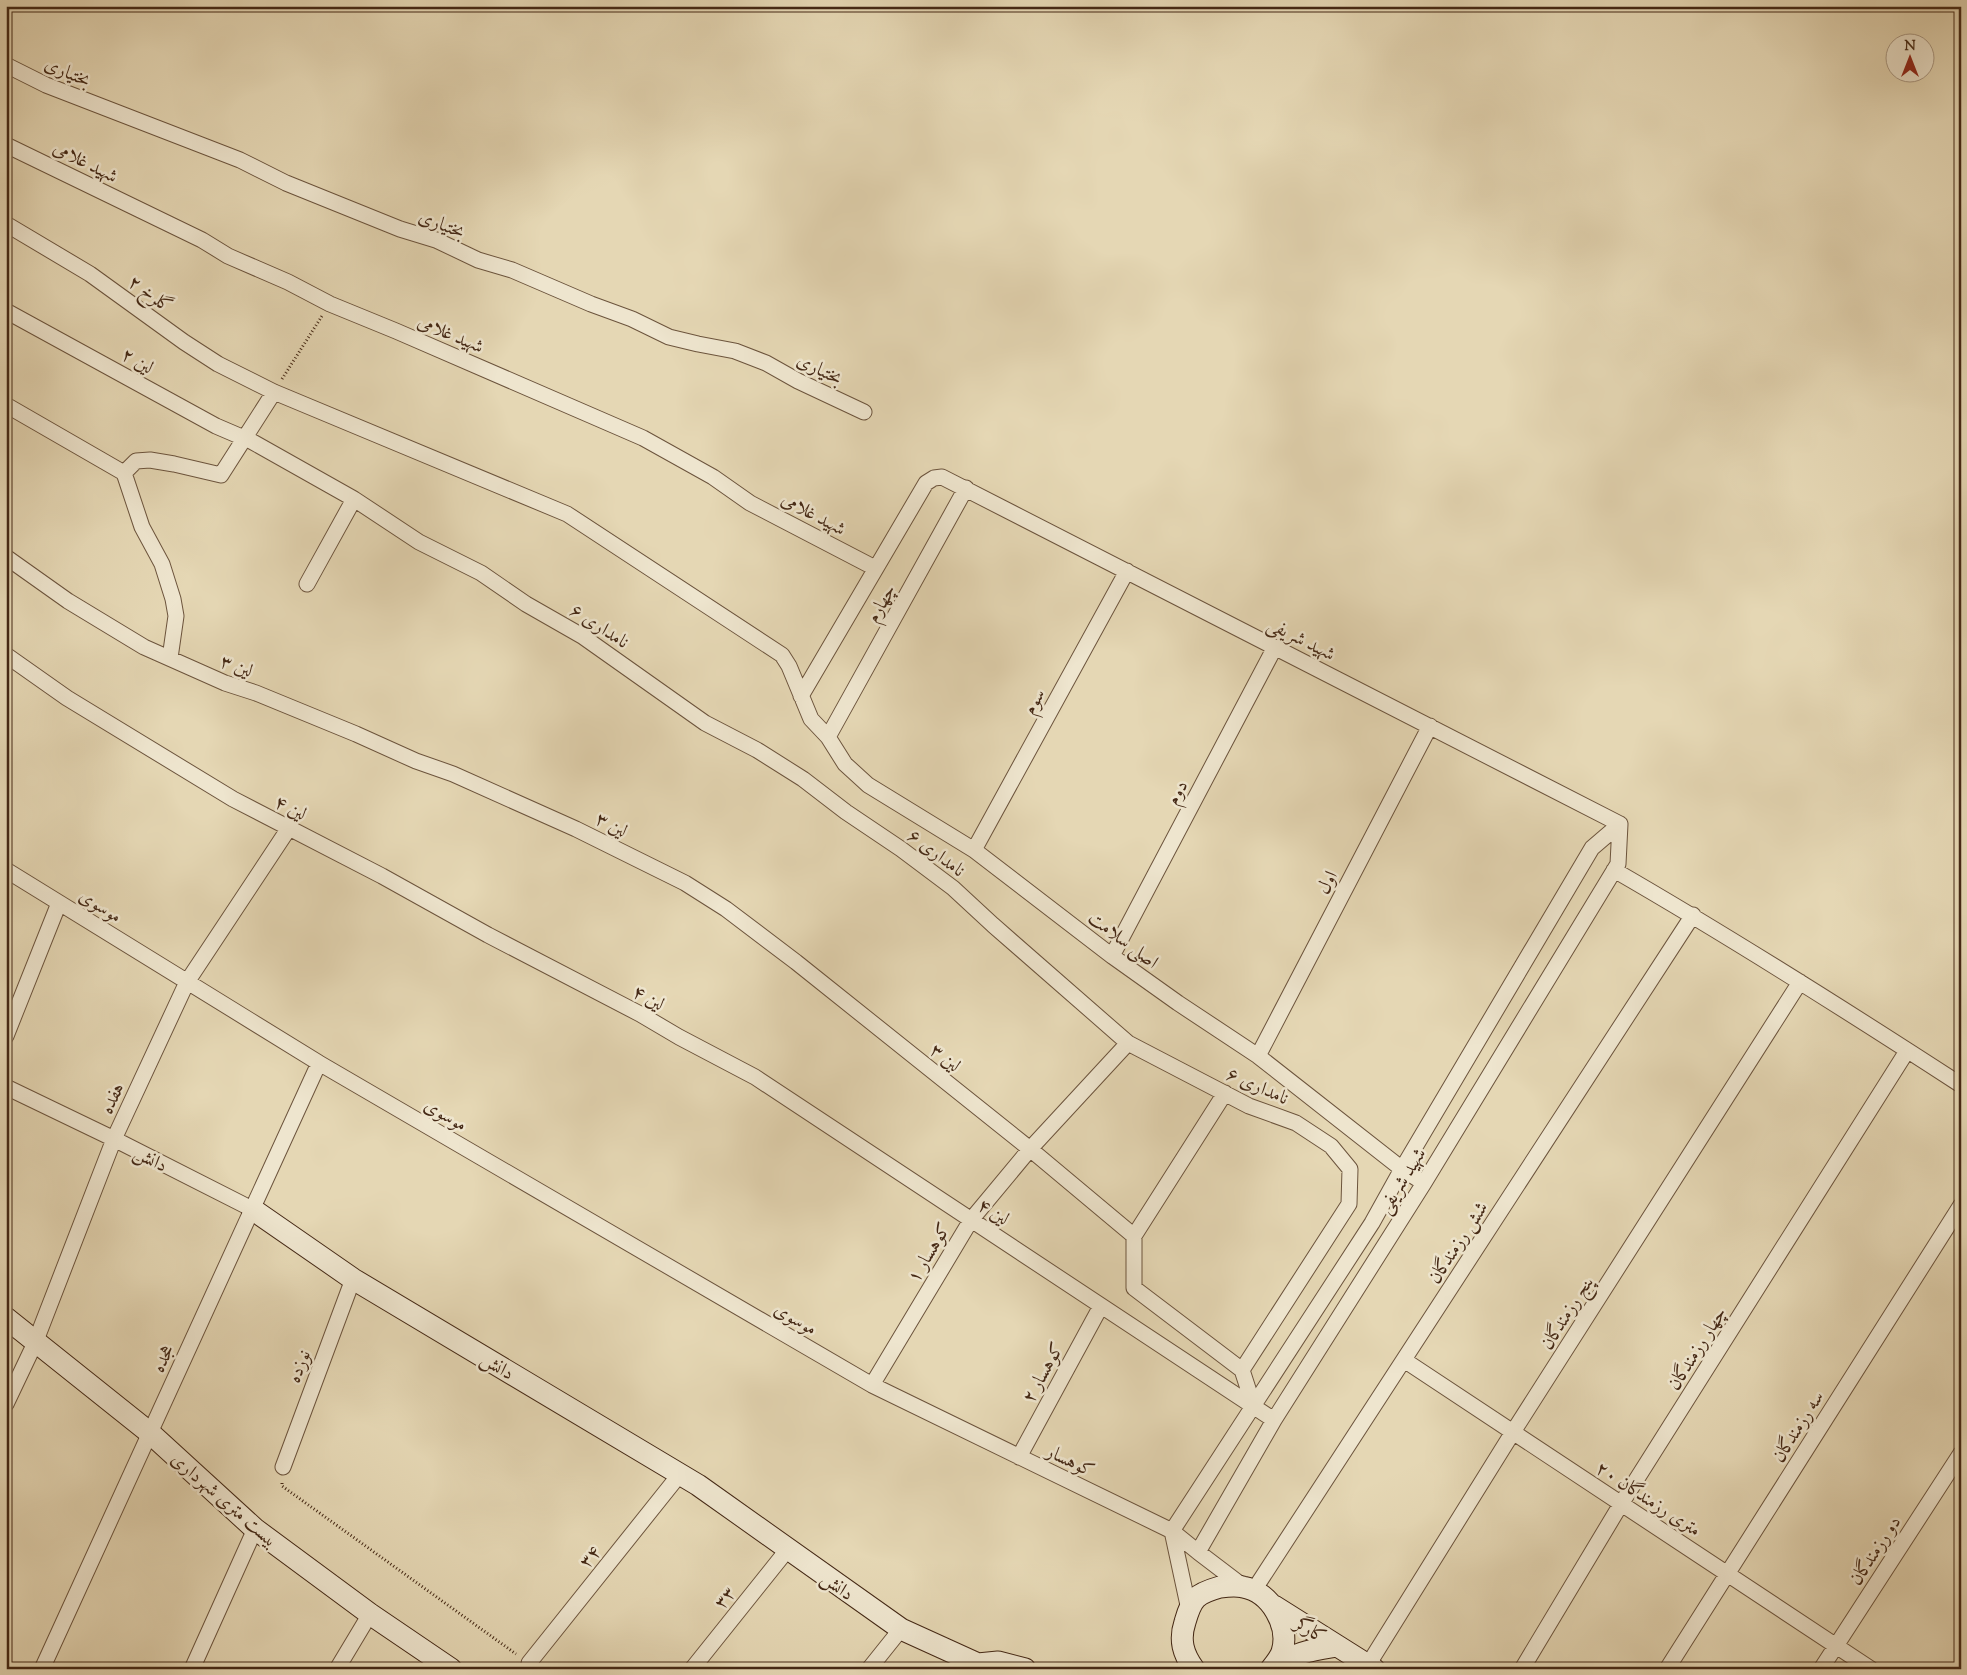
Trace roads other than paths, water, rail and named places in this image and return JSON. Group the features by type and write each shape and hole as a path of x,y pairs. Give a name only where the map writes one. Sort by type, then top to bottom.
{"street":[{"name":"بختیاری","path":"6,65 46,85 240,160 294,186 400,229 436,240 478,260 512,270 591,304 632,319 670,337 743,354 766,363 798,381 864,412"},
{"name":"شهید غلامی","path":"6,145 202,240 228,256 288,282 330,304 643,438 712,477 750,503 875,568"},
{"name":"گلرخ ۲","path":"6,224 90,274 184,342 218,364 274,392 567,514 782,655 789,666 800,696"},
{"name":"لین ۲","path":"6,311 216,426 247,440"},
{"path":"124,473 136,460 150,460 221,475 247,440 274,392"},
{"path":"6,405 124,473 142,526 162,564 173,599 176,616 170,658"},
{"name":"نامداری ۶","path":"247,440 354,499 419,542 481,573 526,604 582,636 705,723 757,750 803,779 953,888 993,926 1128,1043 1249,1106 1296,1123 1331,1146 1350,1169 1349,1204 1242,1370"},
{"name":"شهید شریفی","path":"800,696 926,483 934,478 942,477 1620,824"},
{"name":"چهارم","path":"828,738 966,488"},
{"path":"306,584 354,499"},
{"name":"لین ۳","path":"6,557 68,600 144,647 225,683 356,734 416,761 453,774 576,828 685,883 762,935 1030,1149 1134,1236"},
{"name":"سوم","path":"974,850 1127,570"},
{"name":"دوم","path":"1112,956 1275,647"},
{"name":"لین ۴","path":"6,655 44,682 157,754 233,799 640,1014 754,1077 1274,1420"},
{"name":"اصلی سلامت","path":"800,696 811,720 828,738 845,764 868,786 974,850 1112,956 1258,1056 1402,1169 1424,1183"},
{"name":"اول","path":"1258,1056 1430,726"},
{"name":"شهید شریفی","path":"1198,1552 1274,1420 1424,1183 1618,864 1620,824"},
{"name":"شهید شریفی","path":"1172,1531 1372,1223 1592,848 1620,824"},
{"name":"هفده","path":"6,1404 35,1343 114,1139 187,982 289,828"},
{"name":"موسوی","path":"6,870 319,1063 872,1385"},
{"path":"1614,870 1693,915 1961,1086"},
{"path":"6,1036 60,902"},
{"name":"شش رزمندگان","path":"1249,1589 1404,1360 1693,915"},
{"name":"پنج رزمندگان","path":"1371,1667 1513,1432 1800,982"},
{"name":"کوهسار ۱","path":"872,1385 971,1220 1030,1149 1128,1043"},
{"name":"چهار رزمندگان","path":"1522,1669 1621,1504 1908,1051"},
{"name":"هجده","path":"42,1669 319,1063"},
{"name":"دانش","path":"6,1087 114,1139 252,1210 353,1279 680,1474 901,1629 978,1667 998,1662 1025,1669"},
{"path":"1225,1093 1134,1236 1134,1288 1242,1370 1254,1407"},
{"name":"سه رزمندگان","path":"1667,1669 1961,1205"},
{"name":"نوزده","path":"283,1467 353,1279"},
{"name":"کوهسار ۲","path":"1019,1457 1101,1306"},
{"name":"بیست متری شهرداری","path":"6,1318 150,1433 255,1529 370,1614 451,1669"},
{"name":"۲۰ متری رزمندگان","path":"1404,1360 1871,1669"},
{"name":"کوهسار","path":"872,1385 1172,1531 1249,1589"},
{"name":"دو رزمندگان","path":"1821,1669 1961,1453"},
{"name":"۳۴","path":"529,1663 680,1474"},
{"path":"192,1669 255,1529"},
{"path":"1172,1531 1189,1610"},
{"name":"۳۳","path":"692,1669 788,1549"},
{"path":"1184,1665 1181,1633 1189,1610 1196,1598 1213,1589 1230,1586 1249,1589"},
{"name":"کارگر","path":"1249,1589 1371,1667"},
{"path":"1272,1669 1282,1653 1283,1628 1274,1606"},
{"path":"337,1669 370,1614"},
{"path":"869,1669 901,1629"},
{"path":"1279,1669 1282,1664 1303,1652 1337,1646"}]}
